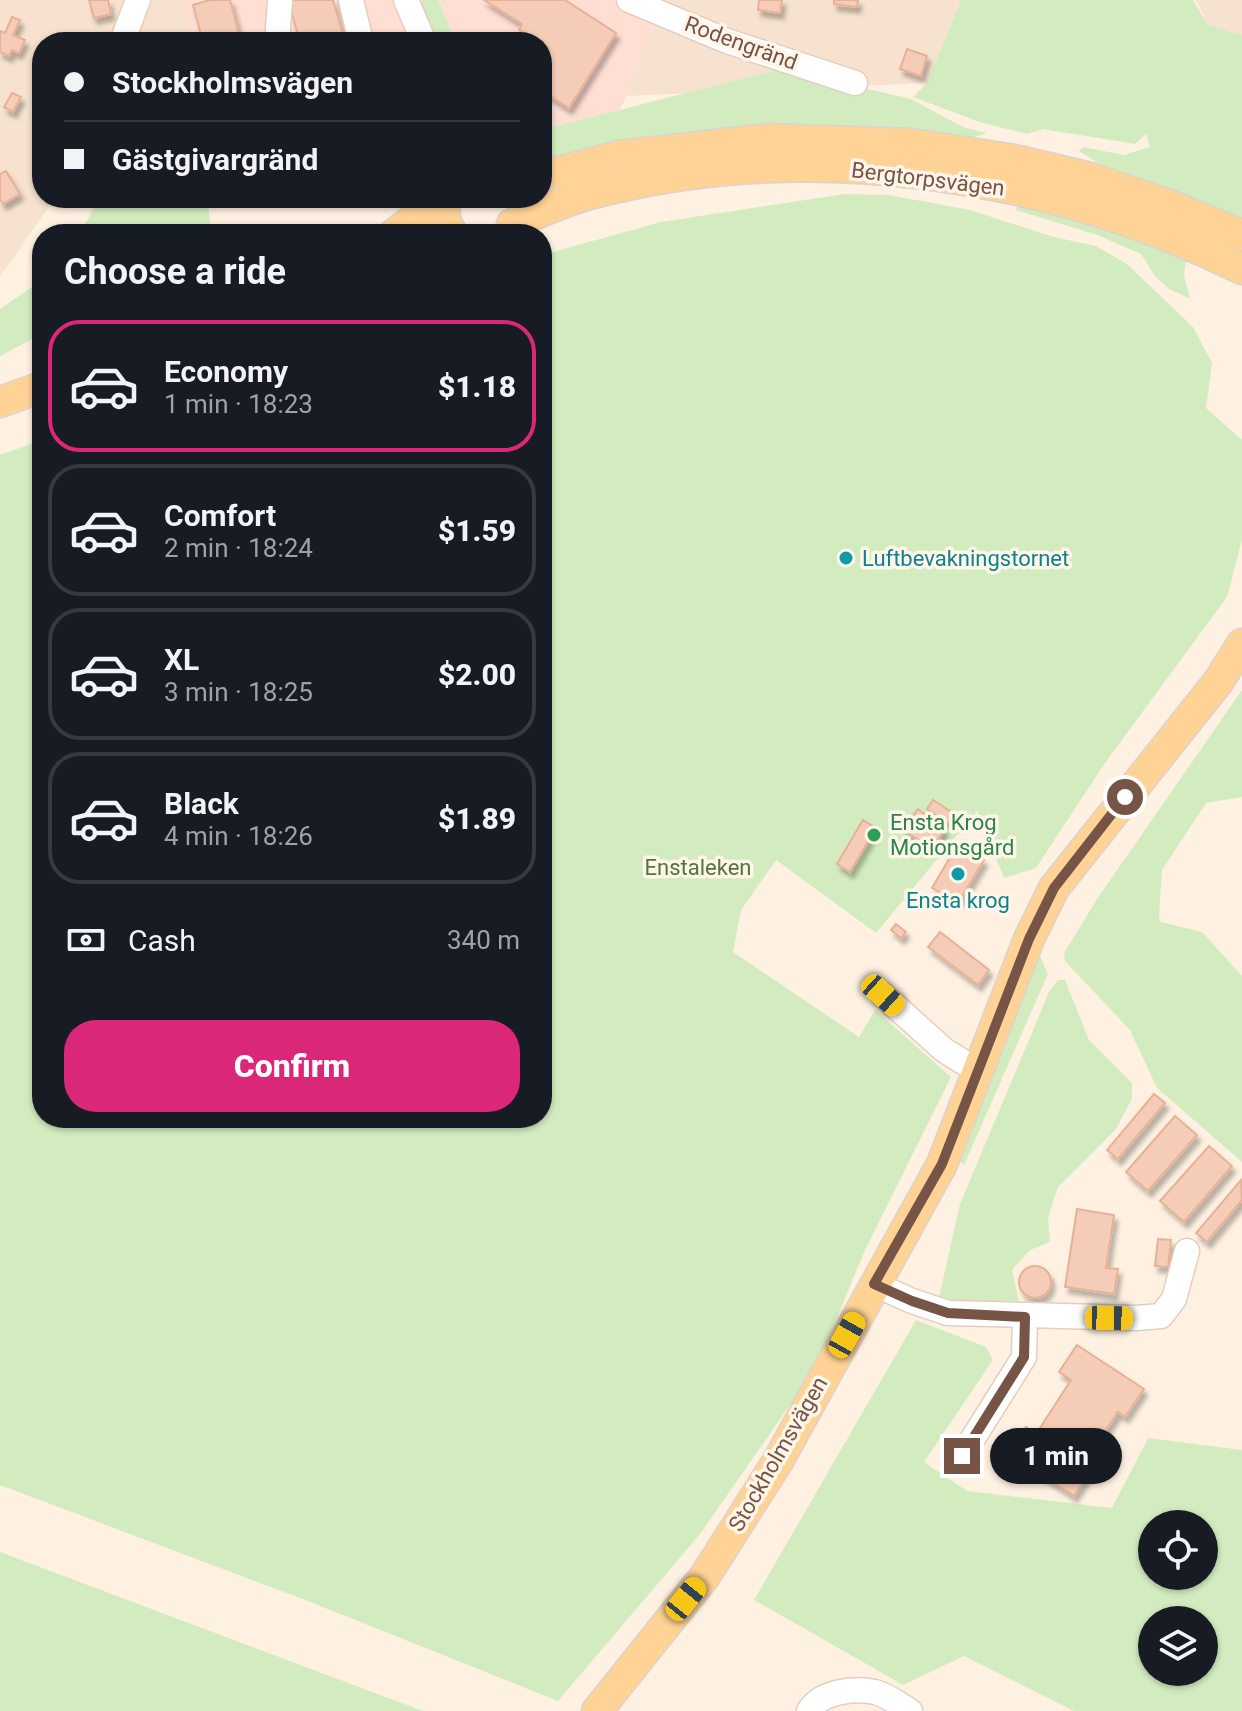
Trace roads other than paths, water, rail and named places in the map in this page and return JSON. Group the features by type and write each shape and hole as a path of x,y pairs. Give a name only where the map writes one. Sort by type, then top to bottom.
{"main road":[{"name":"Bergtorpsvägen","path":"552,173 620,156 767,139 912,144 1015,160 1091,178 1167,204 1242,235"},
{"name":"Bergtorpsvägen","path":"552,206 675,176 770,169 868,168 968,181 1049,197 1129,220 1242,269"},
{"path":"408,224 429,208"},
{"name":"Bergtorpsvägen","path":"510,219 546,208"},
{"path":"0,402 32,391"},
{"name":"Stockholmsvägen","path":"597,1711 705,1576 778,1461 942,1164 1029,939 1054,888 1218,682 1242,644"}],"street":[{"path":"126,32 138,0"},
{"path":"278,32 280,0"},
{"path":"351,0 359,32"},
{"path":"406,0 420,32"},
{"name":"Rodengränd","path":"629,0 727,41 855,83"},
{"path":"552,166 620,156"},
{"path":"883,995 944,1050 976,1070"},
{"path":"874,1284 948,1313 1025,1317 1161,1316 1174,1299 1187,1251"},
{"path":"962,1456 1024,1357 1025,1317"},
{"path":"809,1711 814,1704 842,1691 877,1692 910,1711"}],"place":[{"name":"Luftbevakningstornet","path":"846,558"},
{"name":"Ensta Krog Motionsgård","path":"874,835"},
{"name":"Ensta krog","path":"958,874"}],"park label":[{"name":"Enstaleken","path":"698,867"}]}
